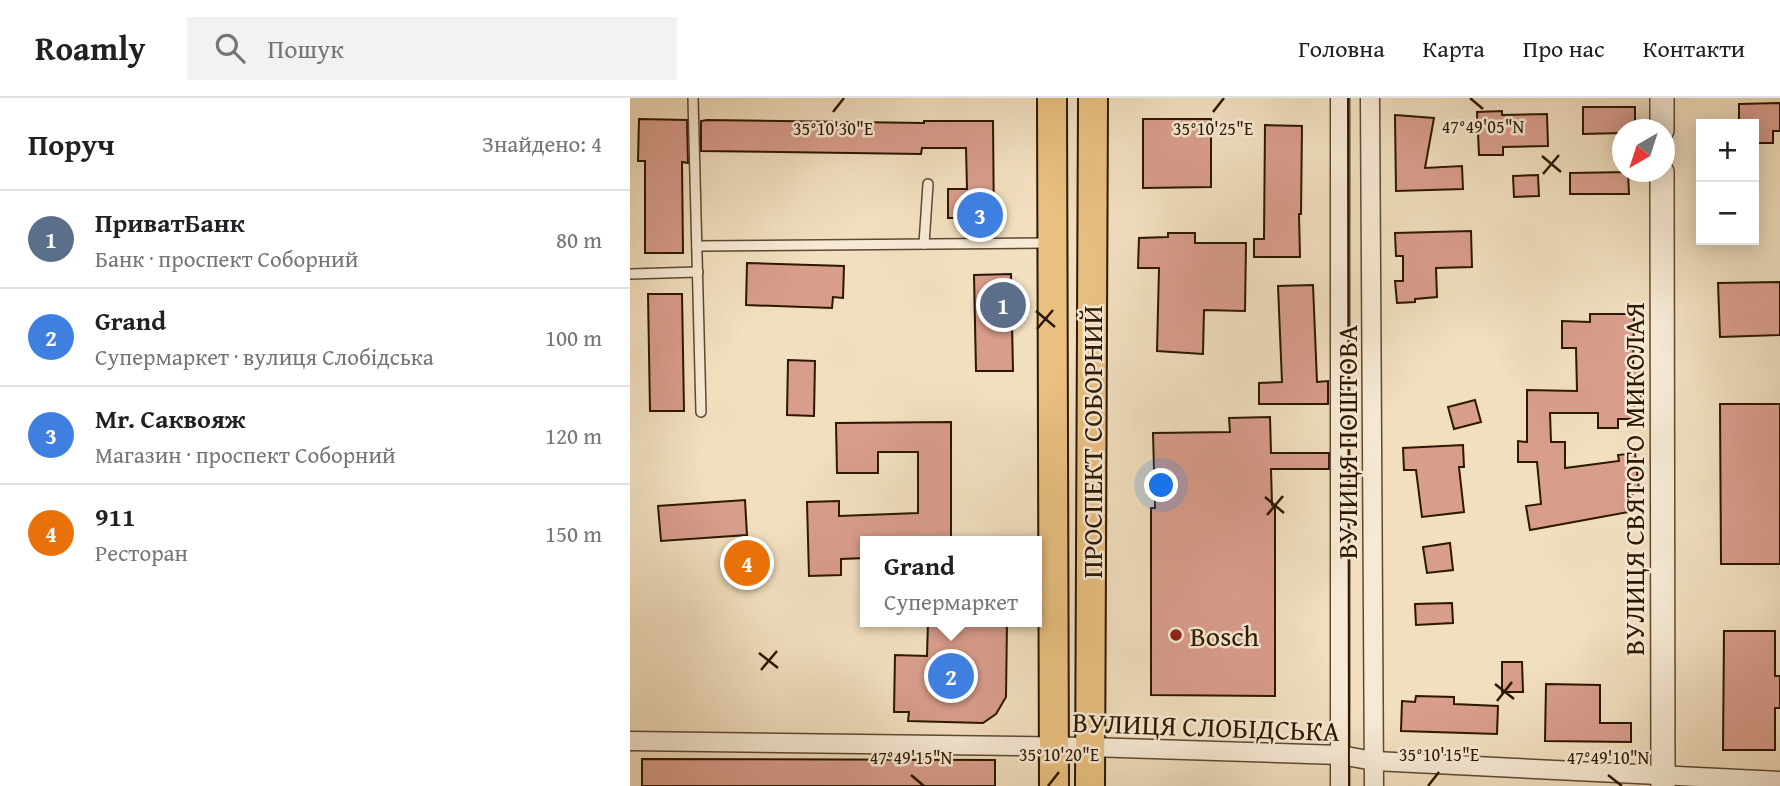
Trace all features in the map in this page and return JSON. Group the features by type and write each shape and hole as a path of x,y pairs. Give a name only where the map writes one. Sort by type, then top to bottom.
{"main road":[{"name":"ПРОСПЕКТ СОБОРНИЙ","path":"1052,98 1050,549 1054,786"},
{"name":"ПРОСПЕКТ СОБОРНИЙ","path":"1090,786 1093,98"}],"street":[{"name":"ВУЛИЦЯ ПОШТОВА","path":"1340,98 1340,786"},
{"name":"ВУЛИЦЯ ПОШТОВА","path":"1370,98 1374,786"},
{"path":"1662,98 1662,119"},
{"name":"ВУЛИЦЯ СВЯТОГО МИКОЛАЯ","path":"1662,182 1662,781"},
{"name":"ВУЛИЦЯ СЛОБІДСЬКА","path":"630,741 1089,747 1340,755 1374,761 1662,781 1780,781"}],"lane":[{"path":"693,98 701,412"},
{"path":"924,244 928,184"},
{"path":"697,246 1053,243"},
{"path":"630,274 698,272"}],"building":[{"path":"1780,103 1780,131 1773,131 1773,143 1759,143 1759,119 1739,119 1739,104"},
{"path":"1583,107 1635,107 1635,119 1612,119 1612,133 1583,134"},
{"path":"1502,111 1502,115 1547,114 1548,146 1503,147 1503,155 1479,155 1477,112"},
{"path":"1395,115 1434,118 1425,168 1462,166 1463,189 1396,191"},
{"path":"639,119 687,120 688,163 682,162 683,253 645,253 645,161 638,161"},
{"path":"1143,119 1211,119 1211,187 1143,188"},
{"path":"701,121 924,123 993,121 994,231 968,231 968,218 948,218 948,189 967,189 966,148 922,148 921,154 701,151"},
{"path":"1265,125 1302,126 1300,257 1254,257 1254,239 1264,239"},
{"path":"1612,172 1612,182 1628,182 1629,194 1570,194 1570,173"},
{"path":"1538,175 1539,196 1514,197 1513,176"},
{"path":"1471,231 1472,267 1436,268 1437,297 1397,303 1395,281 1403,281 1403,256 1396,256 1395,233"},
{"path":"1168,233 1195,233 1195,243 1246,243 1245,311 1204,310 1203,354 1157,351 1159,268 1138,268 1139,238 1168,237"},
{"path":"747,263 844,266 843,298 833,297 832,308 746,305"},
{"path":"1011,274 1013,371 976,371 974,275"},
{"path":"1780,282 1780,335 1720,337 1718,283"},
{"path":"1313,285 1317,382 1328,381 1328,404 1259,404 1259,383 1282,382 1278,286"},
{"path":"648,294 682,294 684,411 650,411"},
{"path":"1590,314 1634,314 1633,371 1641,371 1641,405 1634,405 1634,419 1618,419 1618,428 1598,428 1598,413 1550,413 1551,442 1565,442 1565,468 1619,461 1618,455 1635,453 1639,490 1632,491 1634,511 1530,530 1526,506 1541,504 1537,462 1518,462 1518,441 1527,442 1527,390 1577,391 1576,348 1562,348 1562,321 1590,322"},
{"path":"788,360 815,361 814,416 787,415"},
{"path":"1475,400 1481,422 1454,429 1448,407"},
{"path":"1720,404 1780,404 1780,564 1721,564"},
{"path":"1270,417 1271,453 1329,453 1329,469 1271,469 1272,505 1275,505 1275,696 1151,695 1151,508 1155,508 1153,433 1230,432 1229,418"},
{"path":"951,422 951,536 860,536 860,558 841,559 841,575 809,576 807,502 839,501 839,516 918,513 918,452 878,452 878,473 837,473 836,423"},
{"path":"1463,445 1464,467 1459,467 1464,512 1422,517 1416,470 1404,470 1403,448"},
{"path":"745,500 747,535 661,541 658,506"},
{"path":"1450,543 1453,570 1427,573 1423,547"},
{"path":"1452,603 1453,623 1416,625 1415,604"},
{"path":"928,627 1007,627 1006,697 996,714 983,723 908,721 909,712 894,712 895,655 927,656"},
{"path":"1724,631 1775,631 1775,676 1780,676 1780,708 1775,708 1775,750 1723,750"},
{"path":"1502,662 1522,662 1523,692 1502,692"},
{"path":"1546,684 1600,685 1600,723 1631,723 1631,742 1545,741"},
{"path":"1416,696 1454,697 1454,704 1498,706 1497,734 1401,731 1402,701 1415,702"},
{"path":"642,759 995,760 995,786 642,786"}],"tram line":[{"path":"1348,98 1349,786"}],"place":[{"name":"Mr. Cаквояж","path":"980,215"},
{"name":"ПриватБанк","path":"1003,305"},
{"name":"911","path":"747,563"},
{"name":"Bosch","path":"1176,635"},
{"name":"Grand","path":"951,676"}]}
